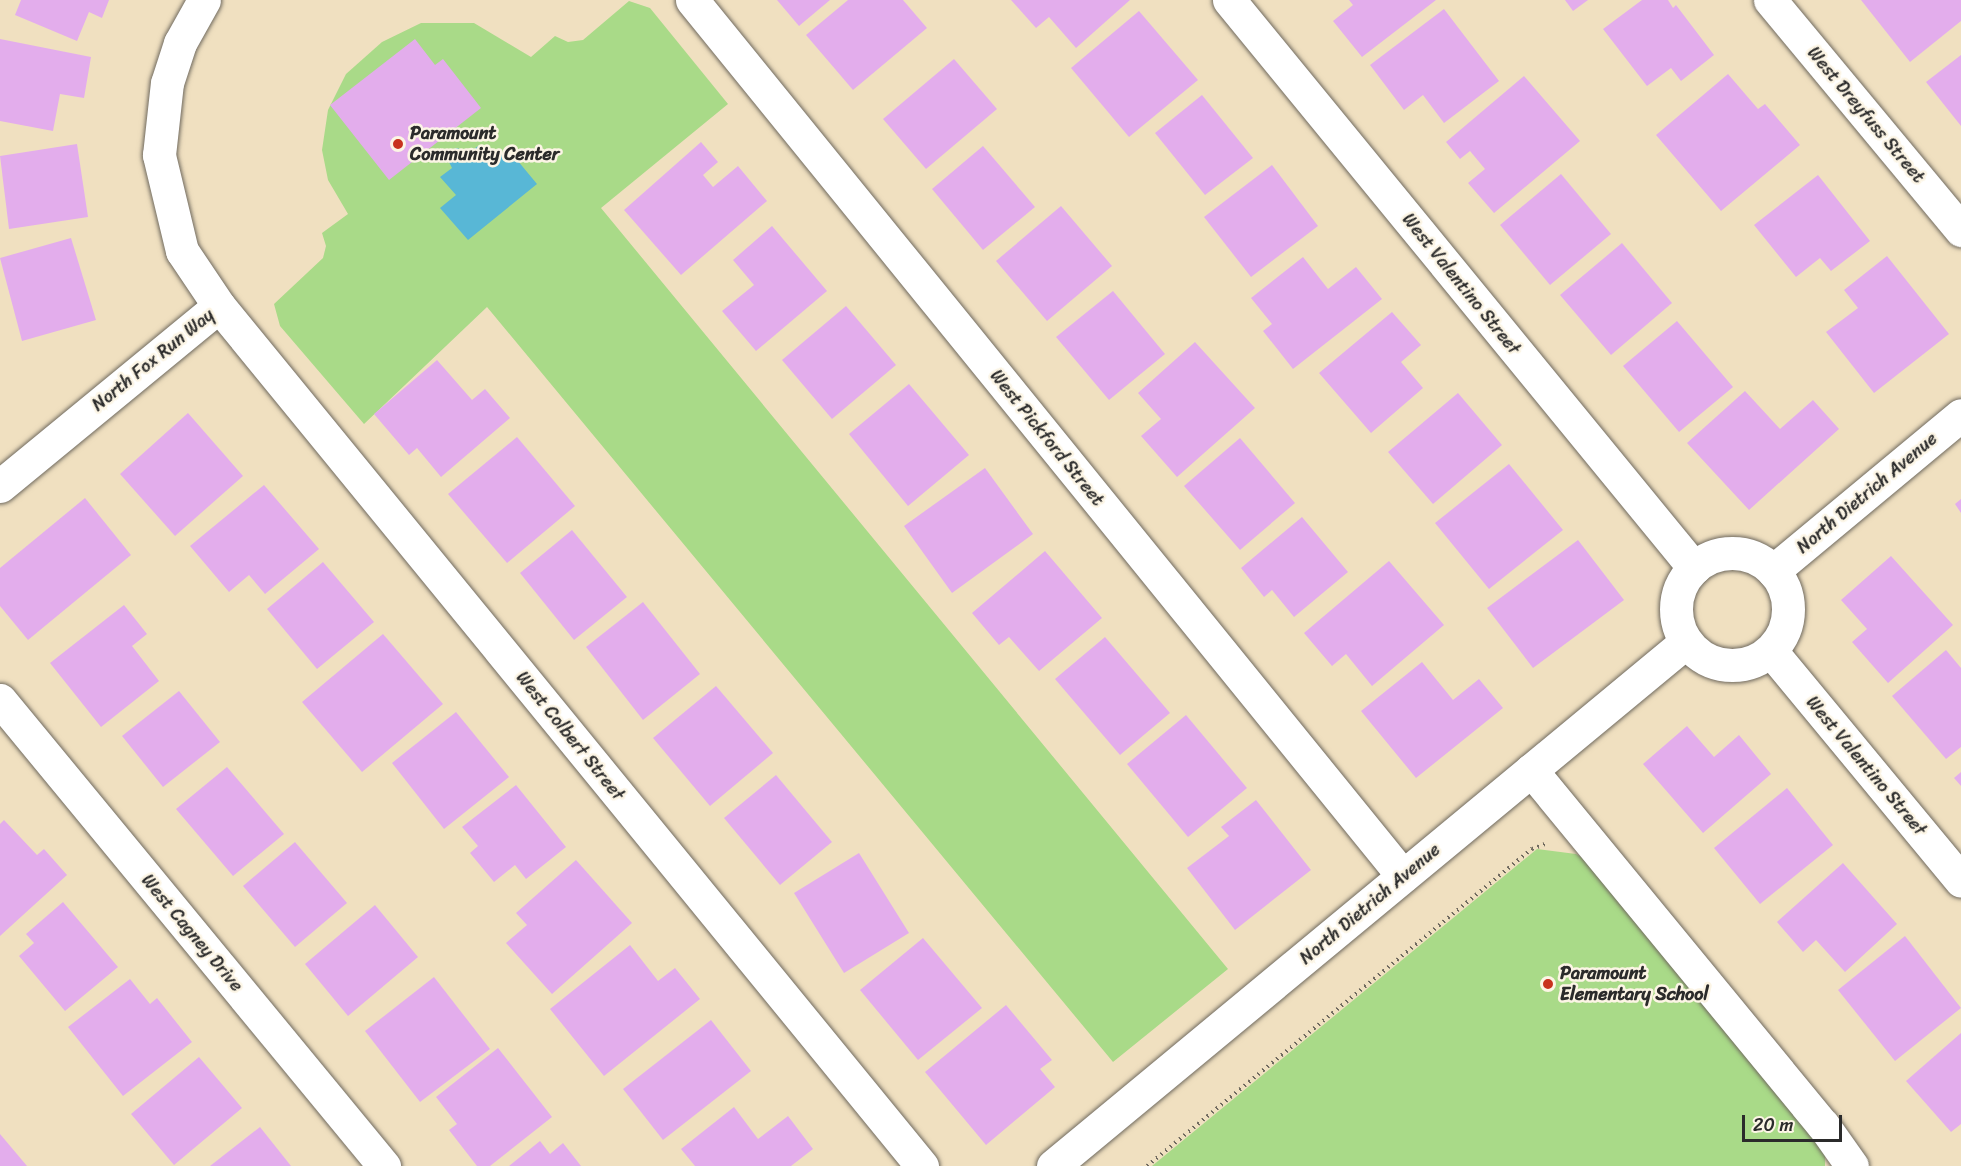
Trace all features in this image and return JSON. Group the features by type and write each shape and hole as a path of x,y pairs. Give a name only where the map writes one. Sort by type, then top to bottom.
{"street":[{"name":"North Fox Run Way","path":"0,486 219,306 182,251 159,155 167,83 180,43 204,0"},
{"name":"West Pickford Street","path":"692,0 1403,876"},
{"name":"West Valentino Street","path":"1229,0 1694,568"},
{"name":"West Dreyfuss Street","path":"1770,0 1961,230"},
{"name":"West Colbert Street","path":"219,306 922,1166"},
{"name":"North Dietrich Avenue","path":"1773,571 1961,415"},
{"path":"1735,553 1756,558 1773,571 1786,590 1789,612 1784,633 1771,651 1752,663 1730,666 1708,661 1686,642 1679,629 1676,607 1681,585 1694,568 1713,556 1735,553"},
{"name":"North Dietrich Avenue","path":"1053,1166 1686,642"},
{"name":"West Valentino Street","path":"1771,651 1961,881"},
{"name":"West Cagney Drive","path":"0,700 384,1166"},
{"path":"1531,770 1581,836 1823,1125 1852,1166"}],"path":[{"path":"1147,1166 1532,849 1547,843 1563,848 1581,836"}],"green space":[{"path":"629,1 650,8 728,104 601,208 1228,969 1113,1062 487,307 364,424 280,326 274,304 323,258 326,246 322,233 348,214 328,180 322,150 328,110 346,74 382,42 421,23 474,23 531,57 555,36 568,42 583,40"},
{"name":"Paramount Elementary School","path":"1537,849 1576,854 1586,860 1812,1135 1825,1154 1825,1166 1152,1166"}],"water":[{"path":"478,146 492,162 508,149 537,184 468,240 440,208 456,195 440,177 452,168 448,160 452,150 457,148 469,153"}],"building":[{"path":"21,0 109,0 102,18 89,12 77,41 15,15"},
{"path":"777,0 830,0 799,26"},
{"path":"848,0 903,0 927,28 853,90 806,35"},
{"path":"1011,0 1130,0 1076,48 1049,17 1036,28"},
{"path":"1349,0 1436,0 1362,57 1333,21 1353,5"},
{"path":"1565,0 1588,0 1573,11"},
{"path":"1642,0 1668,0 1673,8 1676,5 1714,55 1681,81 1671,68 1647,86 1603,29"},
{"path":"1861,0 1961,0 1961,21 1910,62"},
{"path":"1444,9 1499,81 1444,123 1423,95 1404,110 1370,65"},
{"path":"1139,11 1198,80 1129,137 1071,68"},
{"path":"0,39 91,57 84,98 60,94 53,131 0,121"},
{"name":"Paramount Community Center","path":"415,39 435,65 443,59 481,108 389,180 330,105"},
{"path":"1961,55 1961,126 1926,82"},
{"path":"954,59 997,109 926,169 883,119"},
{"path":"1728,74 1758,109 1765,104 1800,145 1721,211 1656,135"},
{"path":"1524,76 1580,141 1494,213 1468,183 1485,169 1470,151 1460,159 1446,142"},
{"path":"1202,95 1253,158 1205,195 1155,133"},
{"path":"701,142 718,162 703,175 713,187 738,166 767,201 681,275 624,210"},
{"path":"77,144 88,217 9,229 0,156"},
{"path":"983,146 1035,207 983,250 932,189"},
{"path":"1272,165 1318,226 1251,277 1204,217"},
{"path":"1561,174 1611,234 1550,285 1500,225"},
{"path":"1818,175 1870,241 1831,271 1820,258 1796,277 1754,225"},
{"path":"1061,206 1112,266 1047,321 996,261"},
{"path":"772,226 827,291 756,351 722,311 754,285 733,260"},
{"path":"71,238 96,320 22,341 0,258"},
{"path":"1622,243 1672,303 1611,355 1560,295"},
{"path":"1887,256 1949,334 1874,393 1826,332 1858,308 1844,290"},
{"path":"1303,257 1328,289 1356,267 1382,299 1293,369 1263,331 1272,324 1251,298"},
{"path":"1113,291 1165,354 1109,400 1056,337"},
{"path":"846,306 896,365 832,419 782,360"},
{"path":"1392,312 1421,345 1401,362 1423,388 1371,433 1319,373"},
{"path":"1677,321 1733,387 1679,432 1623,366"},
{"path":"1195,342 1255,408 1177,477 1141,436 1161,419 1138,393"},
{"path":"437,360 472,400 485,389 510,418 441,477 417,448 409,455 374,414"},
{"path":"909,384 969,455 908,506 849,434"},
{"path":"1745,391 1780,429 1813,400 1839,429 1749,510 1687,443"},
{"path":"1458,393 1502,445 1433,504 1388,452"},
{"path":"188,413 243,476 175,536 120,474"},
{"path":"517,437 575,506 507,563 448,494"},
{"path":"1240,438 1295,503 1240,550 1184,486"},
{"path":"1509,464 1563,530 1489,589 1435,523"},
{"path":"985,468 1033,534 952,593 904,526"},
{"path":"264,485 319,549 265,594 249,575 229,592 190,546"},
{"path":"85,498 131,555 28,640 0,606 0,568"},
{"path":"1961,499 1961,513 1955,504"},
{"path":"1302,517 1348,572 1294,617 1272,590 1264,597 1241,568"},
{"path":"572,530 627,597 574,640 520,573"},
{"path":"1578,540 1624,600 1533,668 1487,608"},
{"path":"1045,551 1102,618 1039,671 1009,637 999,645 972,613"},
{"path":"1891,556 1953,625 1888,683 1852,642 1867,629 1841,600"},
{"path":"1389,561 1444,625 1372,686 1346,654 1332,666 1304,633"},
{"path":"323,562 374,622 317,669 267,609"},
{"path":"643,602 700,674 643,720 586,647"},
{"path":"124,605 147,634 132,646 159,681 101,727 50,663"},
{"path":"383,634 443,704 362,772 302,702"},
{"path":"1105,637 1170,713 1120,755 1055,679"},
{"path":"1946,650 1961,668 1961,747 1946,759 1892,696"},
{"path":"1422,662 1453,700 1479,679 1503,708 1416,778 1361,711"},
{"path":"716,686 773,753 710,806 653,738"},
{"path":"179,691 220,742 163,787 122,736"},
{"path":"456,712 509,777 444,829 392,763"},
{"path":"1186,715 1247,788 1188,837 1127,764"},
{"path":"1687,726 1714,757 1739,735 1771,774 1703,833 1643,764"},
{"path":"227,767 284,834 233,876 176,809"},
{"path":"1961,772 1961,786 1954,778"},
{"path":"776,775 832,842 780,885 724,818"},
{"path":"516,785 566,847 526,879 515,865 494,882 470,853 478,846 462,827"},
{"path":"1787,788 1833,845 1760,904 1714,848"},
{"path":"1256,800 1311,870 1235,930 1187,868 1229,836 1221,827"},
{"path":"4,820 37,855 44,849 67,875 0,936 0,824"},
{"path":"295,842 347,903 295,947 243,886"},
{"path":"859,853 909,933 844,973 794,893"},
{"path":"576,860 632,923 552,994 506,943 527,925 516,913"},
{"path":"1843,863 1897,924 1845,972 1816,940 1803,952 1777,922"},
{"path":"63,902 118,967 65,1011 19,956 34,943 26,934"},
{"path":"375,905 418,957 348,1016 305,964"},
{"path":"1905,936 1961,1008 1895,1061 1838,990"},
{"path":"923,938 982,1008 918,1060 860,990"},
{"path":"630,945 658,981 675,968 700,999 604,1076 550,1009"},
{"path":"434,977 490,1049 420,1102 365,1031"},
{"path":"130,979 150,1004 157,998 192,1042 123,1096 68,1027"},
{"path":"1006,1005 1052,1060 1040,1069 1055,1087 986,1145 925,1072"},
{"path":"711,1020 751,1071 663,1140 623,1089"},
{"path":"1961,1033 1961,1124 1951,1132 1906,1081"},
{"path":"498,1048 552,1117 490,1166 477,1166 449,1130 457,1124 436,1097"},
{"path":"199,1057 242,1108 174,1165 131,1114"},
{"path":"734,1107 758,1139 788,1116 813,1149 791,1166 695,1166 681,1149"},
{"path":"260,1127 291,1166 210,1166"},
{"path":"0,1134 27,1166 0,1166"},
{"path":"540,1141 550,1154 563,1143 581,1166 509,1166"}],"place":[{"name":"Paramount Community Center","path":"398,144"},
{"name":"Paramount Elementary School","path":"1548,984"}]}
